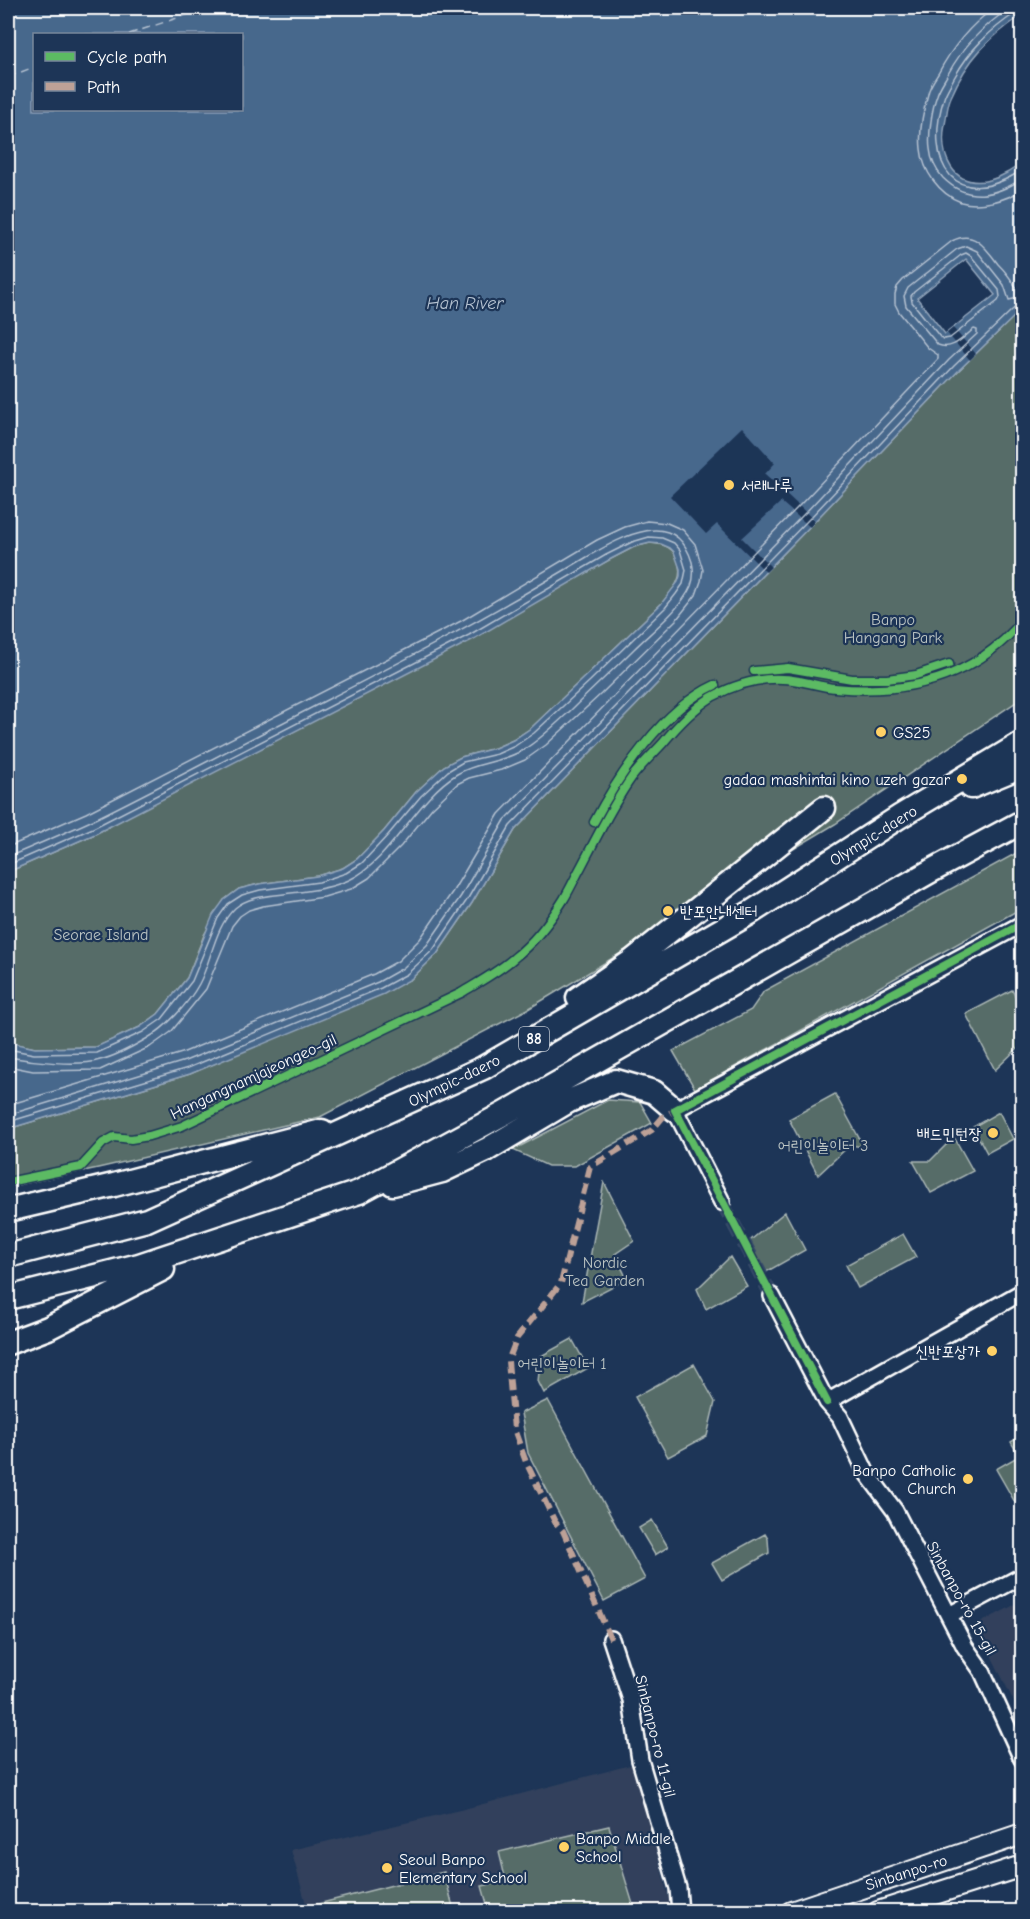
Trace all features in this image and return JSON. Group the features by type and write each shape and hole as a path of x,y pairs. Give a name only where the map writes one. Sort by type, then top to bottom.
{"highway":[{"name":"Olympic-daero","path":"8,1256 147,1220 483,1068 750,914 899,817 1023,743"},
{"path":"899,817 1023,766"},
{"path":"467,1076 632,961 824,808"},
{"path":"359,1191 505,1113 930,871 1023,822"},
{"path":"8,1299 140,1265 359,1191 442,1171 488,1149 569,1101 616,1081 654,1092 675,1110"},
{"path":"8,1210 114,1185 305,1134 365,1123"},
{"path":"8,1343 48,1328 228,1236"}],"main road":[{"name":"Sinbanpo-ro","path":"790,1911 1023,1834"},
{"name":"Sinbanpo-ro","path":"878,1911 1023,1866"}],"street":[{"path":"722,1202 675,1110 1023,924"},
{"path":"827,1402 1023,1292"},
{"name":"Sinbanpo-ro 15-gil","path":"772,1296 827,1402 840,1417 866,1472 895,1511 964,1647 982,1671 1023,1759"},
{"path":"948,1616 1023,1576"},
{"name":"Sinbanpo-ro 11-gil","path":"611,1639 631,1700 640,1760 678,1888 680,1911"}],"shaded area":[{"path":"1022,1601 1022,1718 976,1625"},
{"name":"Banpo Middle School","path":"634,1764 672,1911 308,1911 291,1850 464,1809"}],"green space":[{"name":"Banpo Hangang Park","path":"1022,309 1022,698 835,824 528,1009 320,1117 8,1187 8,1129 190,1074 411,979 437,954 472,903 515,830 959,370"},
{"name":"Seorae Island","path":"650,543 665,546 675,554 680,572 675,587 661,604 531,728 495,748 461,757 444,766 416,792 357,859 343,868 317,876 239,889 224,900 204,935 187,978 158,1014 140,1027 97,1047 35,1048 8,1042 8,872 95,834 609,560 634,547"},
{"path":"1022,850 1022,908 695,1089 673,1051 751,1010 764,991"},
{"path":"1012,990 1022,1010 1022,1044 995,1070 966,1014"},
{"name":"어린이놀이터 3","path":"835,1094 864,1147 850,1145 818,1175 789,1119"},
{"path":"608,1100 640,1102 652,1123 575,1166 548,1166 513,1150"},
{"name":"배드민턴장","path":"999,1112 1013,1139 987,1153 973,1127"},
{"path":"954,1137 973,1171 931,1193 913,1161 930,1161"},
{"name":"Nordic Tea Garden","path":"604,1182 634,1241 615,1254 627,1279 582,1302"},
{"path":"785,1212 805,1250 759,1276 746,1244"},
{"path":"903,1234 916,1257 858,1288 846,1265"},
{"path":"730,1257 747,1286 706,1309 697,1289"},
{"name":"어린이놀이터 1","path":"572,1339 588,1368 544,1393 538,1381 541,1356"},
{"path":"694,1364 715,1402 707,1436 668,1457 635,1397"},
{"path":"548,1400 645,1579 604,1601 528,1453 521,1413"},
{"path":"1022,1435 1022,1500 1016,1504 996,1469 1019,1456 1011,1442"},
{"path":"652,1520 668,1547 655,1555 639,1528"},
{"path":"765,1534 768,1539 769,1553 722,1580 712,1563"},
{"path":"609,1826 635,1911 489,1911 482,1886 506,1881 499,1852"},
{"path":"444,1872 454,1911 308,1911 306,1907"}],"water":[{"name":"Han River","path":"8,8 1022,8 1022,15 989,41 964,71 947,110 944,147 951,167 966,179 990,180 1022,163 1022,309 959,370 515,830 472,903 437,954 411,979 384,994 190,1074 8,1129 8,1042 35,1048 96,1047 140,1027 158,1014 187,978 213,915 224,900 239,889 317,876 343,868 357,859 416,792 444,766 461,757 495,748 531,728 661,604 678,582 680,569 674,552 670,548 650,543 634,547 472,640 95,834 8,872","holes":["966,259 995,295 945,334 917,298"]}],"pier":[{"path":"953,328 976,354 970,360 947,333"},
{"name":"서래나루","path":"742,427 775,463 765,474 815,521 810,527 781,502 742,538 771,567 766,572 717,524 706,534 670,496"}],"ferry route":[{"path":"132,33 207,8"},
{"path":"8,77 33,67"}],"tunnel":[{"path":"722,1202 772,1296"}],"marked path":[{"path":"611,1639 563,1531 555,1522 526,1462 514,1429 508,1361 517,1338 561,1283 590,1167 652,1130 663,1117 675,1110"}],"cycle path":[{"name":"Hangangnamjajeongeo-gil","path":"8,1182 81,1167 103,1143 114,1137 131,1139 182,1126 461,993 502,968 535,938 559,907 611,810 632,777 686,718 712,697 733,687 765,679 788,679 862,690 913,685 961,670 1003,641 1022,621"},
{"path":"754,671 788,668 852,679 887,679 916,675 949,664"},
{"path":"594,822 630,763 645,744 678,710 715,685"},
{"path":"827,1402 675,1110 1022,924"}],"place":[{"name":"서래나루","path":"729,485"},
{"name":"GS25","path":"881,732"},
{"name":"gadaa mashintai kino uzeh gazar","path":"962,779"},
{"name":"반포안내센터","path":"668,911"},
{"name":"배드민턴장","path":"993,1133"},
{"name":"신반포상가","path":"992,1351"},
{"name":"Banpo Catholic Church","path":"968,1479"},
{"name":"Banpo Middle School","path":"564,1847"},
{"name":"Seoul Banpo Elementary School","path":"387,1868"}]}
